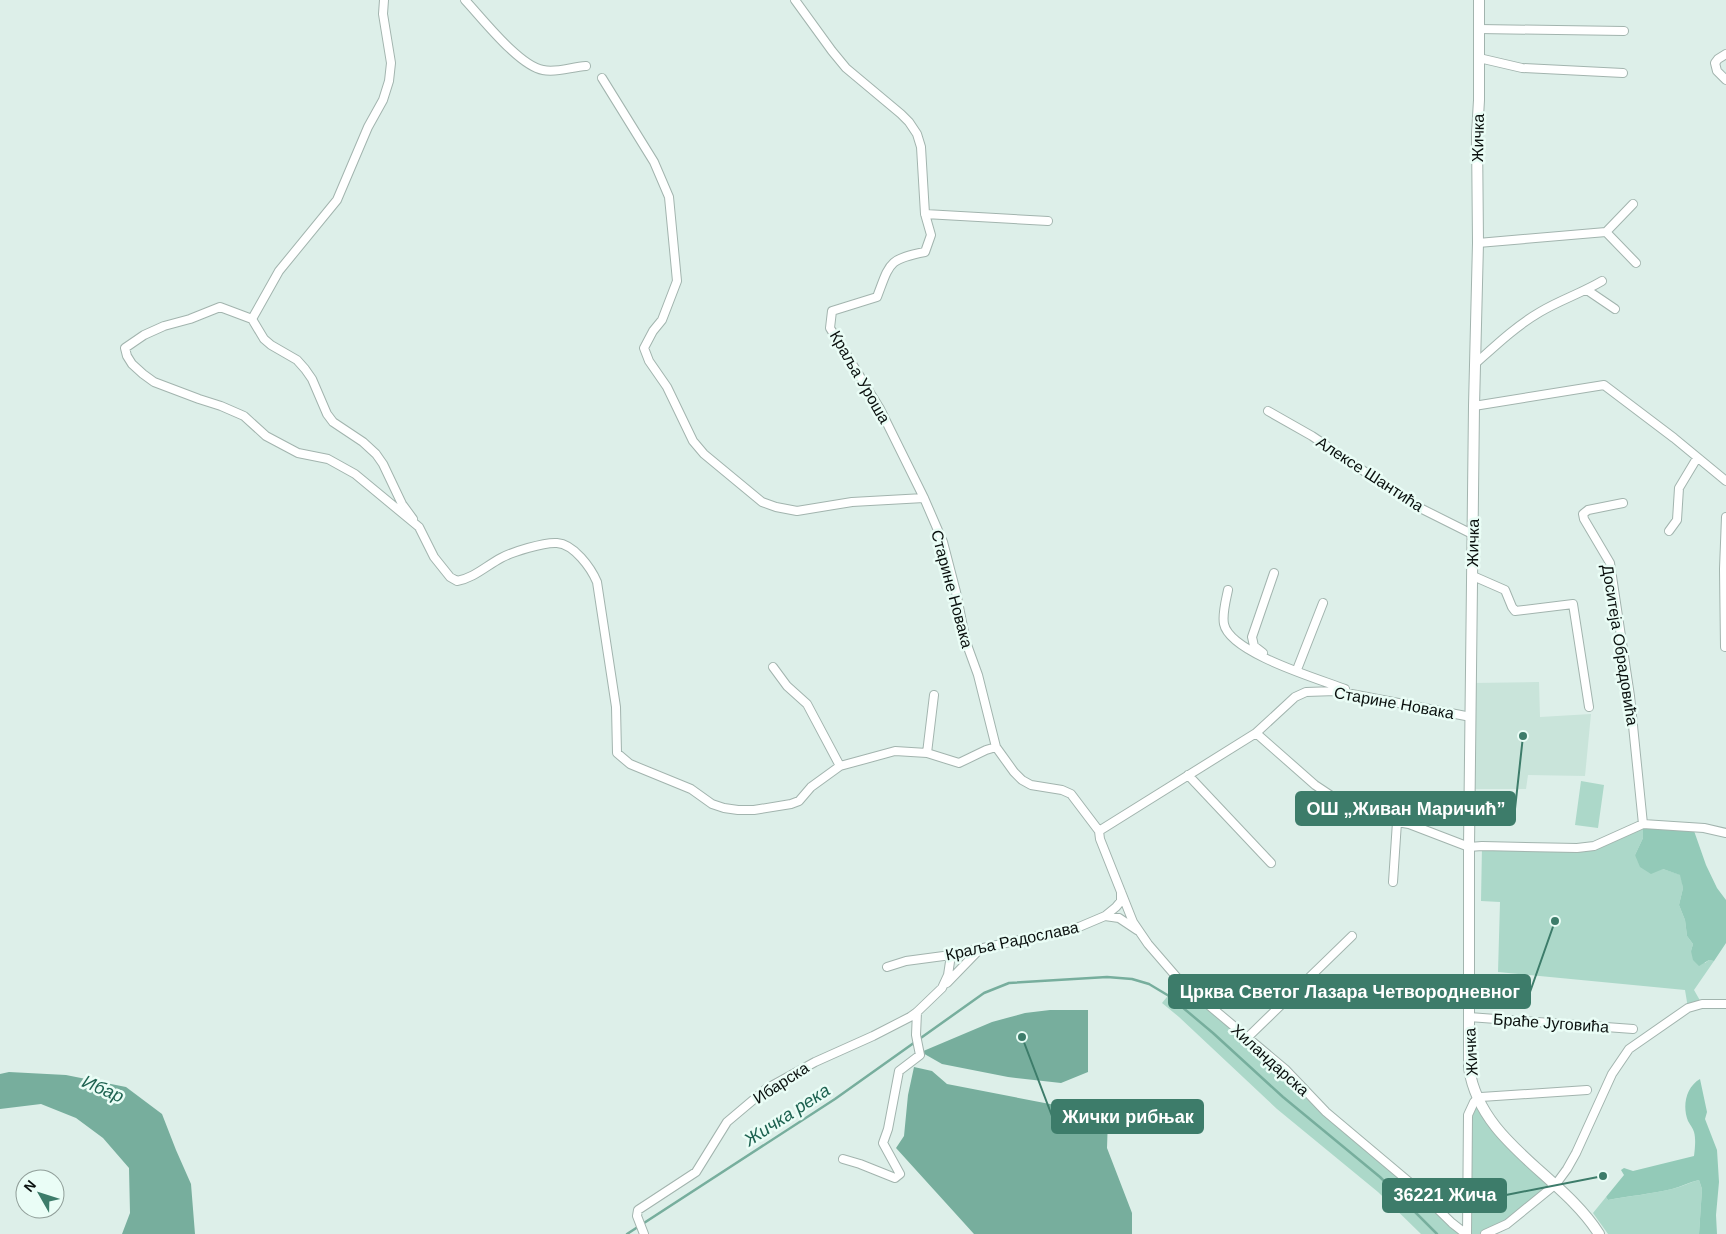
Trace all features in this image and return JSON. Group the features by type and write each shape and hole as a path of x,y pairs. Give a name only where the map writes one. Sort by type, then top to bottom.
{"main road":[{"name":"Жичка","path":"1479,0 1478,243 1474,406 1469,847 1469,1068 1472,1085 1478,1098 1503,1136 1556,1184 1589,1219 1599,1234"}],"street":[{"path":"252,319 278,270 337,200 368,127 383,100 389,81 391,63 384,14 384,0"},
{"path":"465,0 522,61 534,68 545,71 586,66"},
{"name":"Краља Уроша","path":"795,0 846,68 909,122 917,134 921,147 925,214 931,234 925,252 902,257 889,267 877,297 832,311 830,328 880,409 924,498"},
{"path":"1478,28 1624,31"},
{"path":"1726,54 1715,63 1717,72 1726,80"},
{"path":"1479,58 1522,68 1623,73"},
{"path":"602,78 654,162 669,197 678,281 662,320 644,348 649,362 667,386 693,441 704,454 762,502 776,507 797,511 852,502 924,498"},
{"path":"1478,243 1606,232 1633,204"},
{"path":"925,214 1048,221"},
{"path":"1606,232 1636,263"},
{"path":"1476,363 1501,340 1539,313 1566,298 1588,290 1602,281"},
{"path":"1588,290 1615,309"},
{"path":"419,528 369,484 344,467 328,459 298,453 266,436 244,416 154,382 132,364 125,348 144,335 164,326 190,319 214,308 220,308 252,319 264,339 297,360 305,369 312,379 327,414 333,422 363,442 376,454 383,464 402,504 419,528 434,557 450,577 457,581 468,579 502,557 526,548 558,543 577,553 592,570 597,582 616,707 617,753 630,764 691,788 712,804 738,810 754,810 792,804 799,801 811,787 840,766 895,751 926,753 959,762 996,747"},
{"path":"1474,406 1604,385 1613,390 1726,481"},
{"name":"Алексе Шантића","path":"1268,412 1312,436 1414,504 1474,535"},
{"path":"1669,531 1677,520 1679,488 1697,458"},
{"name":"Старине Новака","path":"924,498 943,542 966,642 978,674 996,747 1022,780 1031,785 1062,790 1071,794 1099,831 1256,733 1295,697 1306,692 1336,691 1357,694 1471,717"},
{"name":"Доситеја Обрадовића","path":"1623,503 1588,510 1583,514 1584,519 1610,563 1630,696 1643,824"},
{"path":"1725,647 1724,569 1726,517"},
{"path":"1274,573 1252,637 1252,642 1258,650 1272,658 1318,674 1321,679"},
{"path":"1473,576 1505,590 1515,611 1573,604 1589,706"},
{"path":"1228,590 1224,625 1233,639 1275,663 1357,694"},
{"path":"1298,666 1323,603"},
{"path":"773,667 787,686 807,704 840,766"},
{"path":"926,753 934,695"},
{"path":"1256,733 1315,785 1342,803"},
{"path":"1188,774 1271,863"},
{"path":"1393,882 1398,822 1409,824 1469,847 1577,848 1594,846 1643,824 1704,828 1726,833"},
{"name":"Хиландарска","path":"1099,831 1100,839 1133,922 1180,981 1285,1069 1326,1112 1414,1186 1452,1223 1467,1234"},
{"name":"Краља Радослава","path":"887,967 906,961 952,956 1079,927 1105,916 1116,907 1121,901 1121,890"},
{"path":"1105,916 1119,918 1140,932"},
{"path":"1247,1038 1352,936"},
{"name":"Ибарска","path":"642,1228 637,1213 643,1207 696,1172 727,1122 766,1089 815,1062 910,1018 980,950"},
{"name":"Ибарска","path":"942,988 948,975 952,956"},
{"path":"1485,1234 1507,1224 1556,1184 1576,1152 1612,1074 1629,1050 1688,1008 1702,1004 1726,1004"},
{"path":"843,1159 895,1178 900,1174 885,1147 884,1138 888,1129 898,1075 903,1067 920,1055 916,1035 917,1012"},
{"name":"Браће Југовића","path":"1469,1017 1634,1029"},
{"path":"1467,1234 1468,1115 1472,1105 1478,1098 1587,1090"}],"shaded area":[{"path":"1539,682 1540,717 1591,714 1585,776 1528,775 1526,789 1470,789 1472,683"},
{"path":"1581,781 1604,785 1598,828 1575,825"},
{"path":"1643,824 1643,838 1635,855 1663,869 1681,875 1683,888 1679,905 1685,920 1687,936 1693,944 1691,951 1705,963 1709,960 1714,961 1694,990 1702,1004 1688,1008 1685,990 1498,972 1500,902 1481,901 1482,846 1594,846"},
{"path":"1643,824 1693,828 1706,865 1717,888 1726,900 1726,943 1714,961 1709,960 1699,966 1693,960 1691,951 1693,944 1687,936 1685,920 1679,905 1683,888 1680,875 1663,869 1651,874 1640,867 1635,855 1643,838"},
{"path":"1180,981 1285,1069 1326,1113 1466,1234 1421,1234 1378,1192 1277,1109 1162,1003"},
{"path":"1700,1079 1707,1112 1705,1119 1717,1150 1719,1182 1716,1215 1717,1234 1699,1234 1702,1189 1699,1180 1656,1192 1608,1200 1606,1197 1624,1175 1621,1170 1624,1168 1633,1171 1694,1156 1695,1135 1686,1115 1685,1103 1691,1087"},
{"path":"1473,1085 1492,1121 1556,1184 1507,1224 1485,1234 1467,1234"},
{"path":"1699,1180 1702,1189 1699,1234 1608,1234 1593,1213 1606,1197 1608,1200 1656,1192 1676,1188"}],"water":[{"path":"1050,1010 1088,1010 1088,1072 1061,1083 1008,1077 942,1064 921,1052 992,1022 1025,1013"},
{"path":"914,1067 932,1071 947,1084 1055,1105 1101,1108 1108,1118 1107,1148 1132,1213 1132,1234 974,1234 896,1148 904,1136 908,1095"},
{"name":"Ибар","path":"9,1072 66,1075 126,1087 162,1114 191,1184 195,1234 122,1234 130,1213 129,1168 103,1138 76,1118 41,1104 0,1109 0,1074"}],"waterway":[{"name":"Жичка река","path":"627,1234 835,1099 984,993 1009,983 1107,977 1132,979 1149,984 1169,996 1283,1097 1380,1177 1437,1234"}],"place":[{"name":"ОШ „Живан Маричић”","path":"1523,736"},
{"name":"Црква Светог Лазара Четвородневног","path":"1555,921"},
{"name":"Жички рибњак","path":"1022,1037"},
{"name":"36221 Жича","path":"1603,1176"}]}
